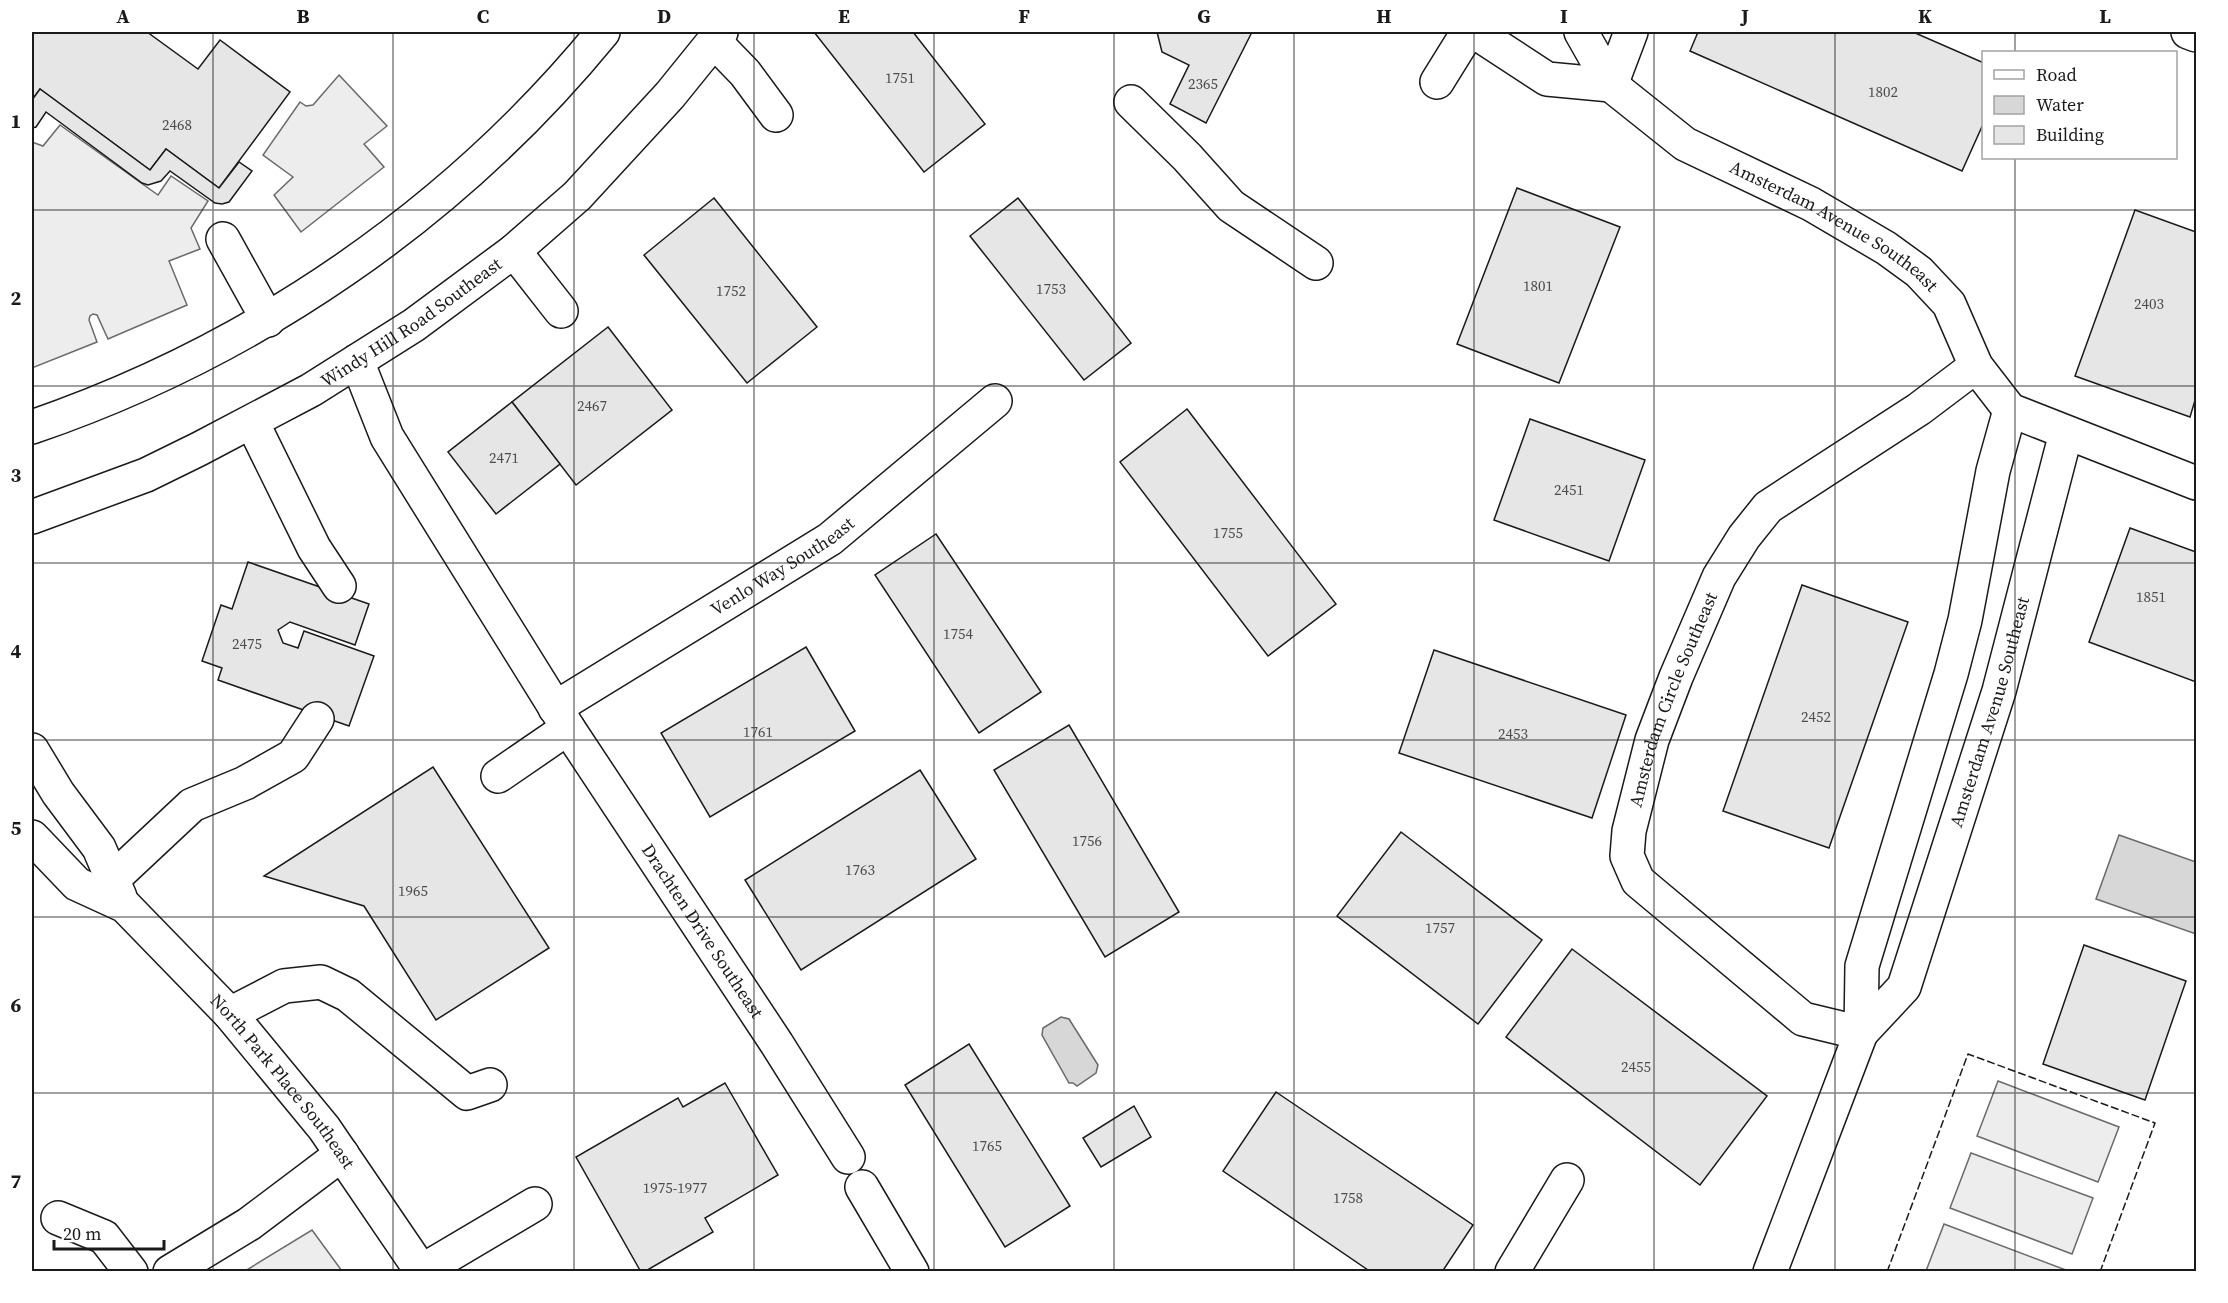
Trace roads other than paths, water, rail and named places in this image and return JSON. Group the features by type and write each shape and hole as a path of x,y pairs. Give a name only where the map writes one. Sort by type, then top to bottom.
{"street":[{"path":"32,427 79,411 152,379 268,320 336,276 445,195 533,111 603,32"},
{"path":"1437,82 1467,32"},
{"path":"1475,32 1547,80 1611,85 1631,32"},
{"name":"Amsterdam Avenue Southeast","path":"1581,32 1611,85 1685,144 1810,204 1886,248 1919,272 1949,304 1976,366 2010,410 2066,433 1999,691 1904,987 1862,1033"},
{"path":"2188,32 2196,35"},
{"path":"717,36 776,115"},
{"name":"Windy Hill Road Southeast","path":"32,517 146,475 252,422 311,390 414,325 514,251 577,196 670,95 717,36"},
{"path":"1131,102 1187,157 1231,206 1316,263"},
{"path":"223,239 268,320"},
{"path":"514,251 561,311"},
{"name":"Drachten Drive Southeast","path":"357,361 387,437 561,718 777,1044 848,1157"},
{"name":"Amsterdam Circle Southeast","path":"1862,1033 1803,1019 1638,881 1627,856 1629,831 1652,740 1676,677 1719,577 1744,537 1768,507 1919,409 1976,366"},
{"name":"Venlo Way Southeast","path":"498,776 561,718 830,539 995,401"},
{"name":"Amsterdam Avenue Southeast","path":"1770,1272 1862,1033 1862,966 1951,675 1967,610 1993,471 2010,410"},
{"path":"252,422 315,548 339,586"},
{"path":"2066,433 2196,483"},
{"path":"119,893 192,805 245,783 293,756 317,719"},
{"name":"North Park Place Southeast","path":"32,750 58,794 99,848 119,893 230,1014 324,1128 422,1271"},
{"name":"North Park Place Southeast","path":"32,837 77,884 119,893"},
{"path":"230,1014 284,986 321,982 348,995 467,1093 490,1084"},
{"path":"170,1272 249,1224 342,1154"},
{"path":"1512,1272 1567,1180"},
{"path":"862,1187 912,1272"},
{"path":"422,1271 535,1204"},
{"path":"58,1218 104,1238 132,1272"}],"water":[{"path":"2119,835 2196,862 2196,934 2096,899"},
{"path":"1061,1017 1069,1019 1098,1065 1096,1073 1077,1086 1069,1083 1042,1035 1043,1028"}]}
